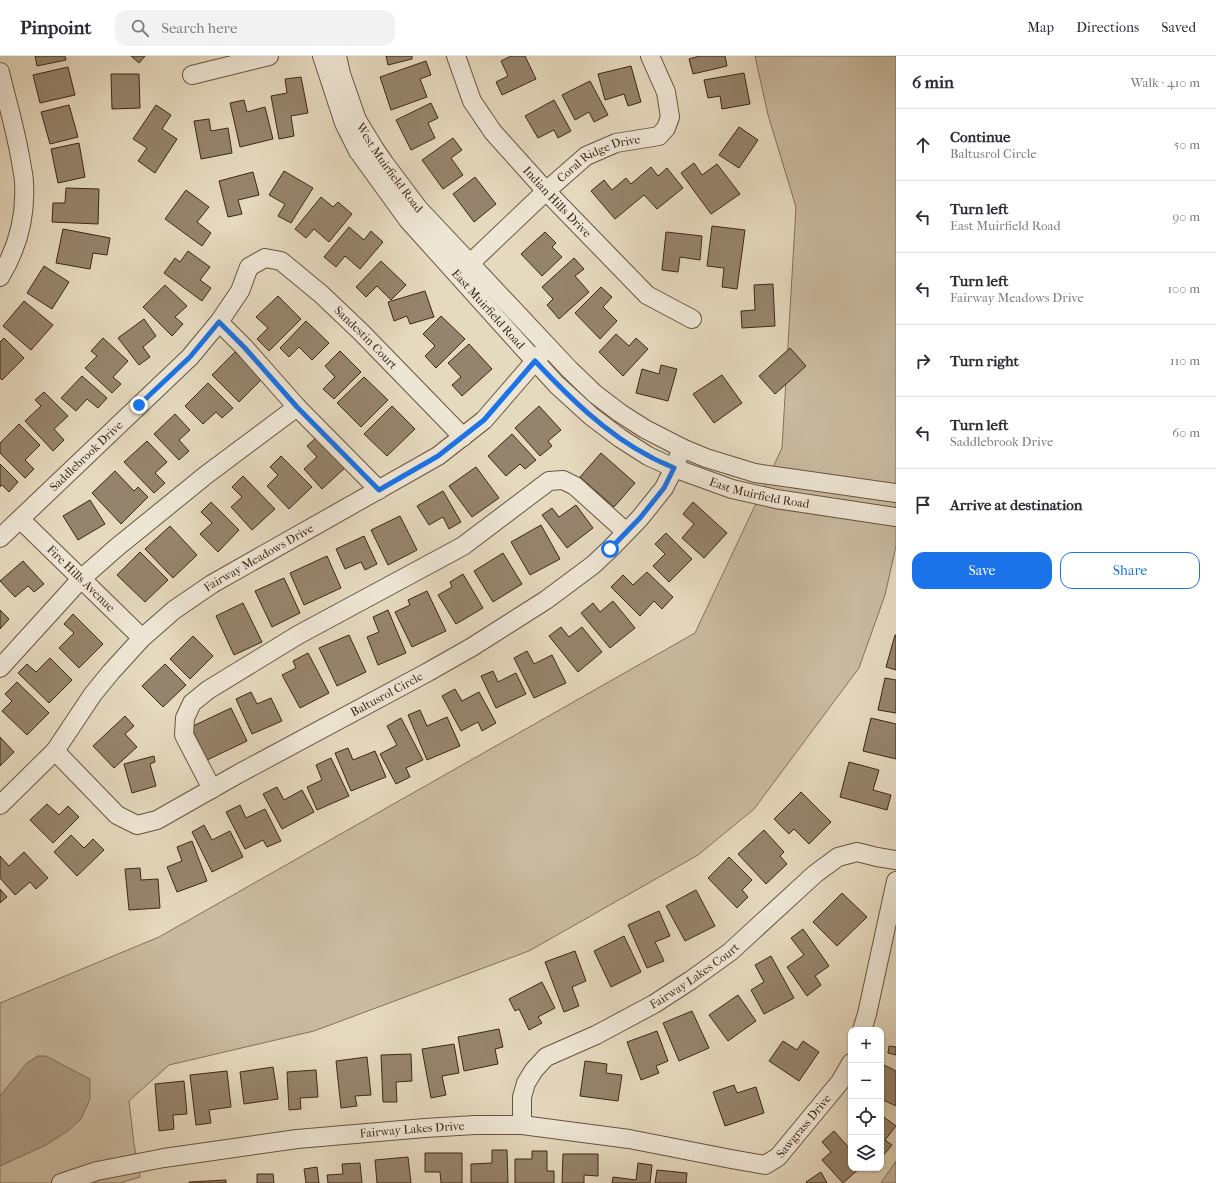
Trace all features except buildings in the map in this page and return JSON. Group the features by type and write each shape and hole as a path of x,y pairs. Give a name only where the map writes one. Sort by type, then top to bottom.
{"street":[{"path":"192,75 268,56"},
{"name":"East Muirfield Road","path":"322,56 344,123 358,151 408,220 548,346 594,394 645,429 682,448 706,458 755,473 896,493"},
{"name":"West Muirfield Road","path":"337,56 341,74 357,120 374,148 464,269"},
{"name":"Indian Hills Drive","path":"456,56 472,101 493,132 546,191 648,295 692,319"},
{"name":"Coral Ridge Drive","path":"464,269 546,191 586,156 616,143 659,136 666,128 670,117 666,92 650,56"},
{"path":"0,72 19,147 24,182 23,209 19,232 14,249 0,277"},
{"name":"Sandestin Court","path":"258,261 265,258 281,261 321,294 361,332 464,437"},
{"name":"Saddlebrook Drive","path":"0,538 190,357 219,322 240,291 249,267 258,261"},
{"name":"East Muirfield Road","path":"464,269 535,361 590,416 648,456 674,468 732,489 776,499 896,517"},
{"path":"219,322 244,347 297,407 379,490"},
{"name":"Fairway Meadows Drive","path":"0,805 55,751 93,694 142,638 174,610 212,584 438,456 484,420 548,346"},
{"path":"0,668 81,579 116,548 206,475 297,407"},
{"name":"Baltusrol Circle","path":"55,751 117,814 137,825 157,820 428,672 518,619 576,578 610,549 640,518 664,488 682,448"},
{"path":"212,789 184,735 185,718 192,704 208,690 298,635 463,546 549,481 563,480 575,486 626,532"},
{"name":"Fire Hills Avenue","path":"20,519 142,638"},
{"name":"Fairway Lakes Court","path":"522,1125 522,1097 526,1083 534,1070 546,1057 596,1035 654,1004 691,980 730,952 815,874 838,857 857,852 896,860"},
{"path":"863,1027 896,881"},
{"name":"Sawgrass Drive","path":"765,1165 778,1157 840,1082 848,1068"},
{"name":"Fairway Lakes Drive","path":"61,1183 96,1171 164,1158 297,1139 432,1127 475,1125 522,1125 629,1139 765,1165"}],"shaded area":[{"path":"755,56 896,56 896,546 885,595 859,668 754,809 698,855 529,951 314,1031 169,1065 129,1101 134,1144 140,1177 120,1183 0,1183 0,1003 159,937 695,633 782,448 796,207 768,115"},
{"path":"38,1056 46,1056 90,1079 90,1099 81,1119 69,1130 46,1145 0,1166 0,1096 27,1063"},
{"path":"896,1161 896,1183 881,1183"}],"route":[{"path":"139,405 190,357 219,322 244,347 297,407 379,490 438,456 464,437 484,420 535,361 590,416 648,456 674,468 664,488 640,518 610,549"}]}
